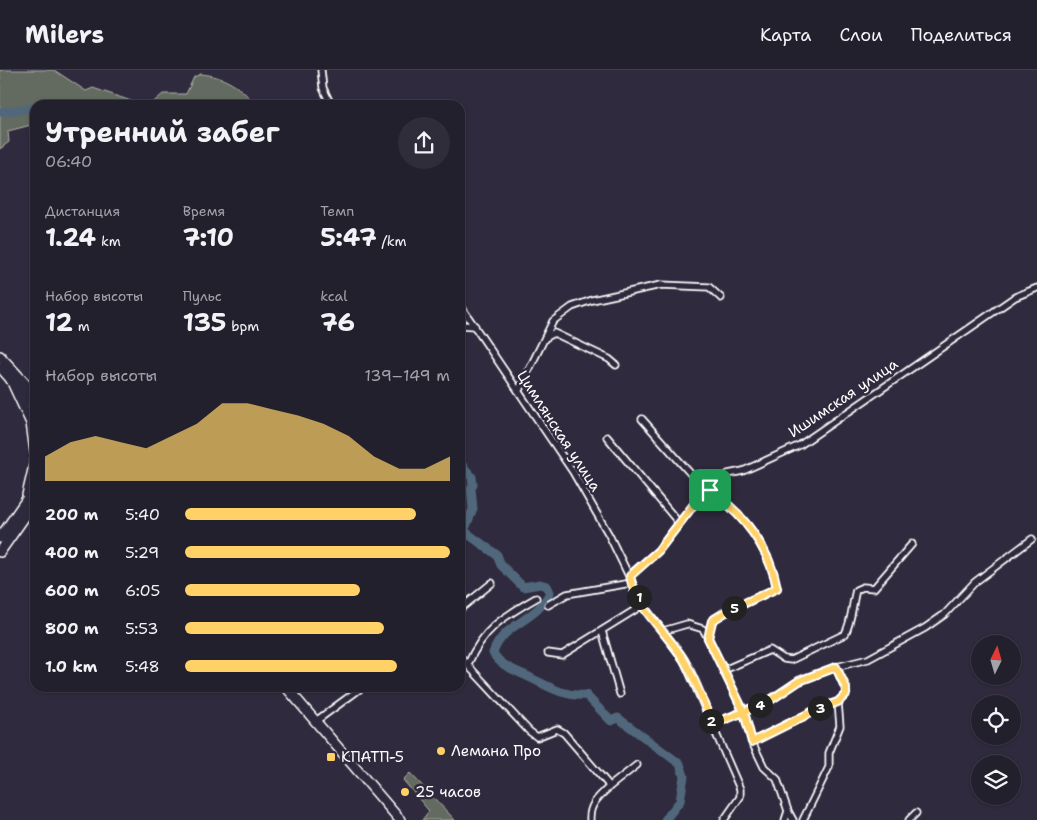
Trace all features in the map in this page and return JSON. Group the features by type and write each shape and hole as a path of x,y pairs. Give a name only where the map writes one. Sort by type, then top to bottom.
{"main road":[{"path":"0,356 30,389"},
{"path":"0,367 30,401"},
{"path":"11,380 29,416 30,422"},
{"path":"0,538 30,504"},
{"path":"0,552 30,505"},
{"path":"291,692 400,820"}],"street":[{"path":"321,70 323,88 329,100"},
{"path":"519,390 543,339 558,316 572,307 592,300 669,285 709,287 721,298"},
{"name":"Ишимская улица","path":"630,576 658,551 707,490 728,474 743,470 800,444 1008,302 1037,288"},
{"name":"Цимлянская улица","path":"465,311 573,472 630,576"},
{"path":"465,325 475,326"},
{"path":"543,339 550,334 554,334 609,359 616,365"},
{"path":"642,419 707,490 728,503 762,546 774,571 777,588 715,618 712,621 708,638"},
{"path":"607,437 680,523"},
{"path":"713,724 772,699 799,681 836,667 868,659 925,628 945,614 975,582 1006,561 1032,538"},
{"path":"724,670 770,650 784,659 791,660 845,634 850,626 850,612 856,590 864,587 874,588 912,544"},
{"path":"630,576 631,583 644,605 684,660 740,789 740,796 724,820"},
{"path":"465,605 492,583"},
{"path":"548,605 567,594 631,583"},
{"path":"468,664 476,647 501,618 536,598"},
{"path":"548,653 562,656 644,605"},
{"path":"663,631 687,624 703,629 744,712 752,742 764,767 777,779 793,820"},
{"path":"602,631 620,694"},
{"path":"465,661 537,737 557,729 564,733 609,787"},
{"path":"752,742 818,709 838,702 846,694 846,688 836,667"},
{"path":"316,721 356,692"},
{"path":"803,820 829,767 829,754 840,726 838,702"},
{"path":"590,820 593,802 637,765"},
{"path":"785,820 788,810"},
{"path":"909,820 916,813"}],"shaded area":[{"path":"0,70 54,70 86,91 93,88 128,100 30,100 30,125 8,131 9,142 0,149"},
{"path":"201,74 225,80 232,83 251,100 156,100 163,94 186,94 194,77"},
{"path":"410,773 455,820 422,820 429,811 403,780"}],"waterway":[{"path":"0,112 30,109"},
{"path":"465,469 472,477 473,485 471,488 473,509 465,529"},
{"path":"465,532 497,555 501,565 523,587 540,584 547,586 550,592 537,610 512,628 498,642 493,653 496,658 515,671 551,688 564,693 586,695 611,721 618,718 680,764 684,776 680,801 665,820"}],"place":[{"name":"Лемана Про","path":"441,751"},
{"name":"КПАТП-5","path":"331,757"},
{"name":"25 часов","path":"405,792"}],"route":[{"path":"710,490 705,490 658,551 630,576 631,583 644,605 684,660 713,724 744,712 752,742 818,709 838,702 846,694 846,688 836,667 799,681 772,699 744,712 708,638 712,621 725,612 777,588 774,571 762,546 728,503 710,490"}]}
